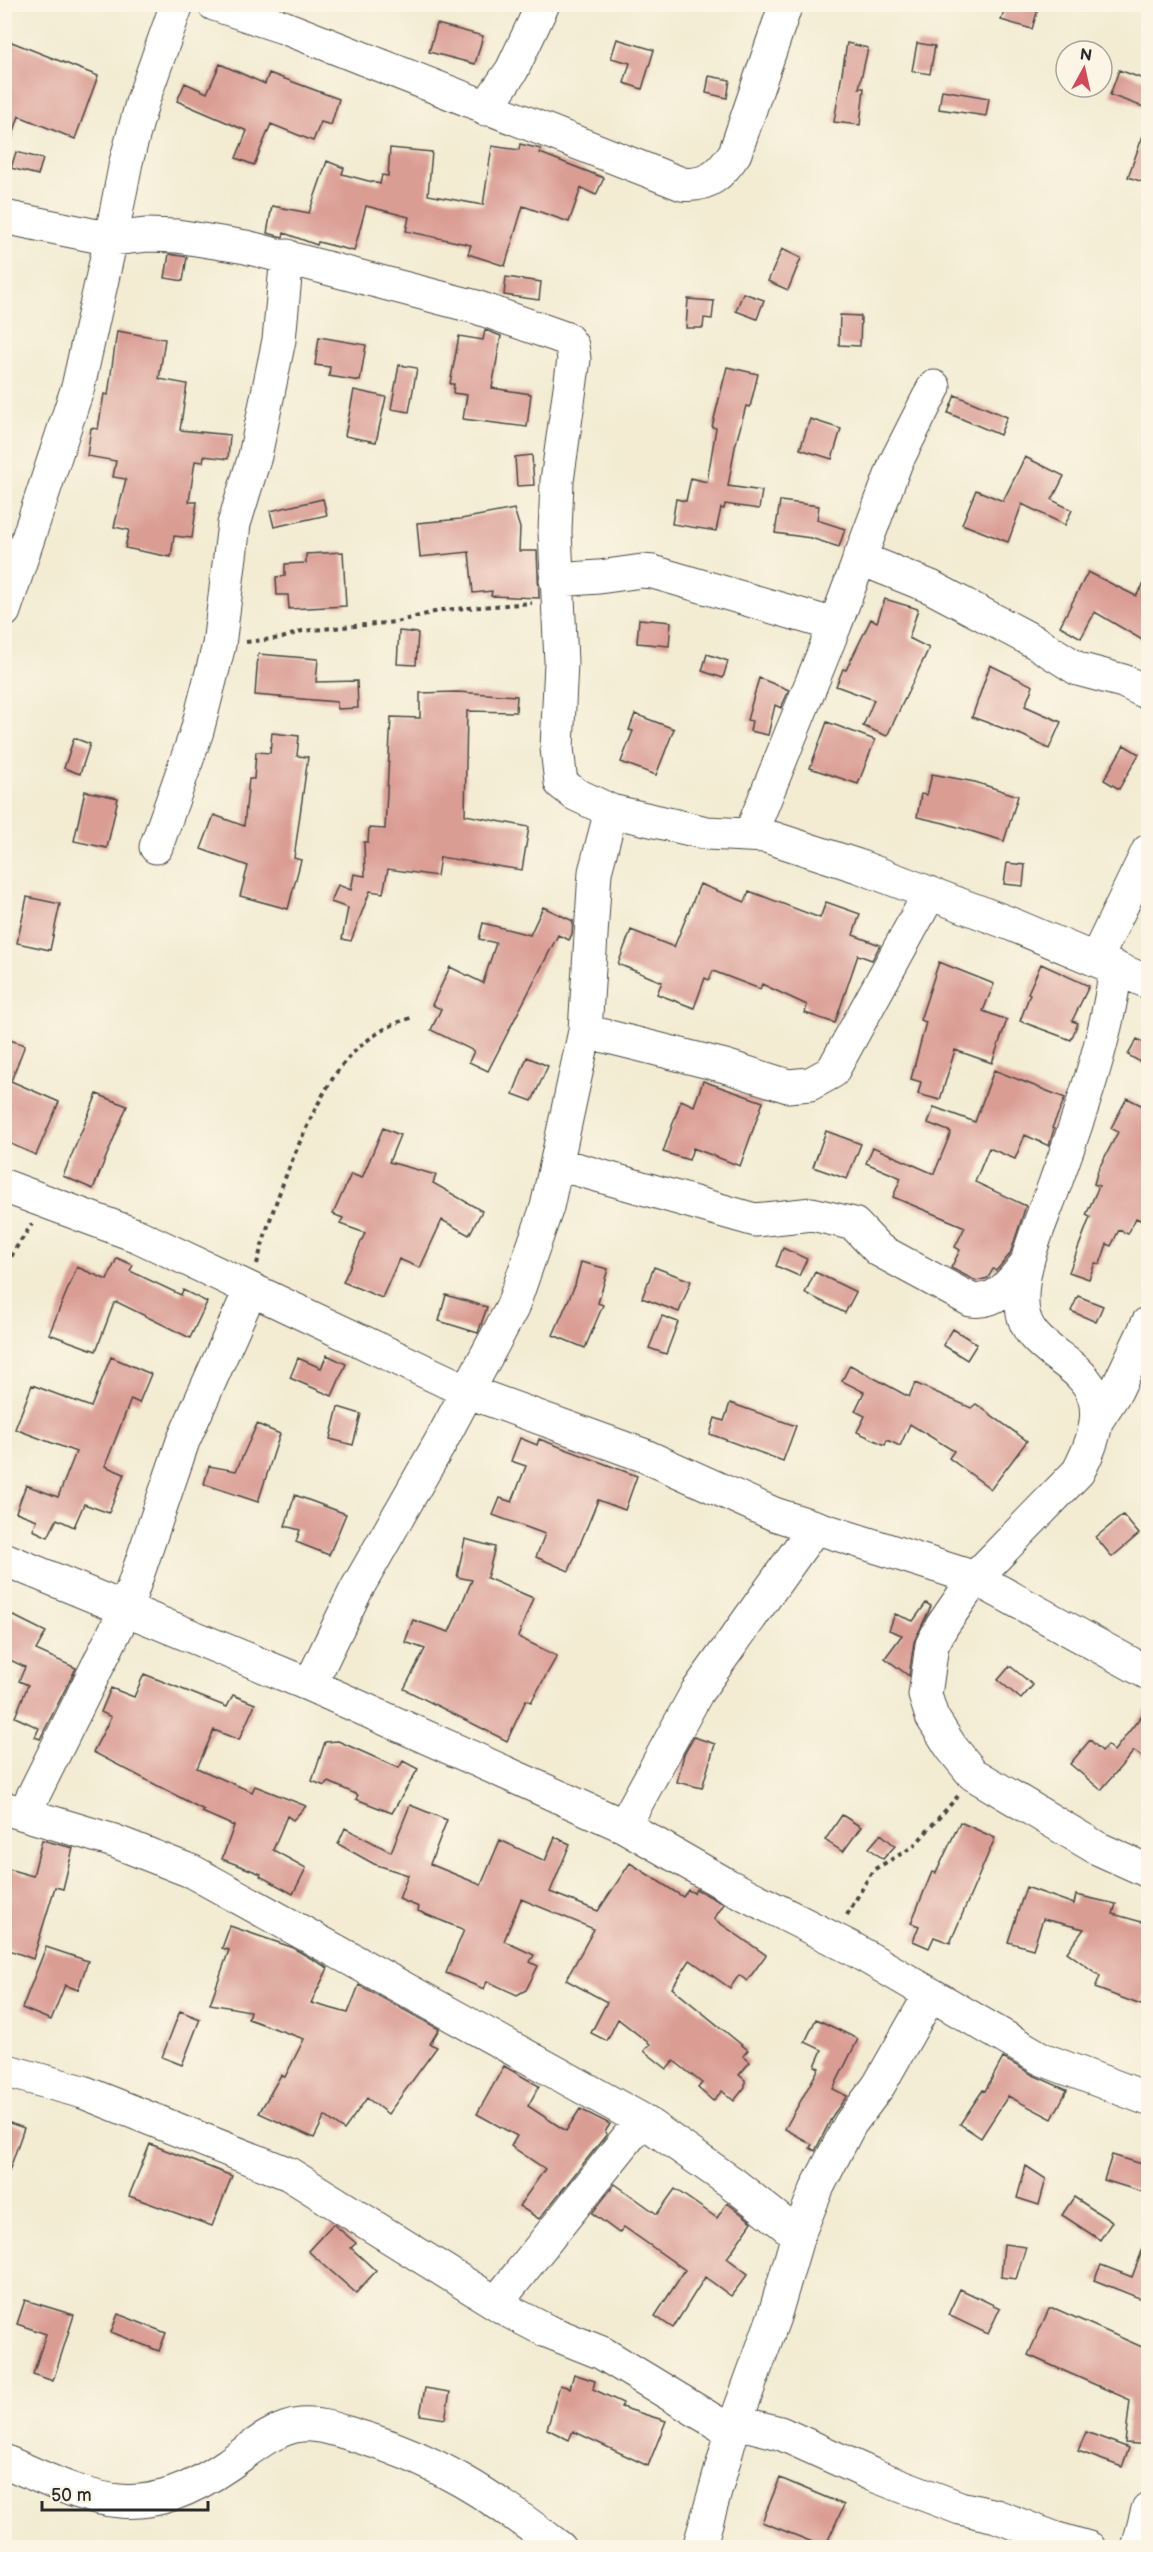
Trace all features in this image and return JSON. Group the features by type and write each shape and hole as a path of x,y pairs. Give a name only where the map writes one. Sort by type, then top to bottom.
{"street":[{"path":"4,611 78,387 126,162 142,103 177,4"},
{"path":"214,4 288,16 485,109 682,184 701,184 723,171 735,153 786,4"},
{"path":"485,109 512,70 543,4"},
{"path":"4,217 111,239 147,235 177,236 206,239 287,256 476,307 567,339 572,346 574,359 557,481 557,590 561,662 557,748 561,783 575,794 611,811 707,832 751,833 858,866 1149,982"},
{"path":"156,847 197,731 219,645 234,524 255,456 279,340 287,256"},
{"path":"751,833 835,625 896,462 934,387"},
{"path":"859,558 931,587 1035,642 1078,669 1123,681 1149,693"},
{"path":"557,590 599,578 642,570 835,625"},
{"path":"310,1685 356,1590 469,1392 512,1308 547,1207 585,1031 595,872 611,811"},
{"path":"1097,1420 1094,1394 1083,1376 1045,1345 1025,1320 1022,1302 1028,1263 1091,1083 1109,1017 1106,964 1149,851"},
{"path":"585,1031 725,1066 788,1086 810,1084 832,1072 930,893"},
{"path":"558,1164 755,1221 784,1215 812,1214 846,1221 862,1230 879,1250 970,1300 983,1302 992,1299 1028,1263"},
{"path":"4,1186 138,1236 250,1291 469,1392 643,1455 774,1514 975,1578 1149,1673"},
{"path":"250,1291 183,1441 125,1611 14,1811 114,1841 193,1872 642,2120 731,2182 798,2235"},
{"path":"1149,1323 1116,1391 1097,1420 1088,1452 1078,1472 975,1578 932,1645 925,1695 932,1717 973,1774 1096,1848 1149,1871"},
{"path":"624,1826 697,1692 815,1527"},
{"path":"4,1559 125,1611 310,1685 624,1826 727,1885 829,1936 1042,2059 1149,2099"},
{"path":"699,2547 734,2427 774,2317 798,2235 818,2186 850,2124 879,2085 930,1995"},
{"path":"4,2070 92,2095 289,2174 547,2331 602,2353 734,2427 780,2433 873,2475 960,2508 996,2516 1054,2538 1089,2547"},
{"path":"497,2302 642,2120"},
{"path":"4,2461 101,2500 131,2503 169,2497 217,2473 283,2430 300,2425 317,2425 384,2444 430,2463 494,2498 560,2547"},
{"path":"1138,2547 1149,2509"}],"path":[{"path":"219,645 282,638 302,631 396,622 442,610 557,590"},
{"path":"250,1291 273,1212 313,1115 333,1078 349,1057 375,1035 390,1024 414,1017"},
{"path":"4,1273 14,1251 46,1202"},
{"path":"829,1936 846,1918 873,1870 919,1842 973,1774"}],"building":[{"path":"1006,4 1021,4 1038,9 1032,29 1001,20"},
{"path":"437,24 483,36 475,64 429,52"},
{"path":"4,39 98,76 75,139 19,116 8,150 4,150"},
{"path":"617,39 654,50 642,89 624,83 630,63 611,58"},
{"path":"847,43 868,48 859,88 864,88 860,125 834,122"},
{"path":"917,43 935,46 930,74 912,71"},
{"path":"220,64 265,84 269,73 339,99 331,125 321,122 313,141 271,124 254,165 236,158 247,131 177,101 185,83 207,93"},
{"path":"1119,70 1149,81 1149,109 1114,96 1114,84"},
{"path":"709,76 730,80 727,98 706,93"},
{"path":"942,90 989,98 986,116 939,109"},
{"path":"1146,127 1149,127 1149,184 1128,177"},
{"path":"520,144 541,149 540,153 604,178 596,195 581,188 569,222 523,206 505,266 468,254 471,245 406,231 409,217 366,206 354,251 318,242 317,245 284,233 283,237 267,233 272,206 309,213 327,161 344,168 342,174 380,184 382,175 388,176 390,148 432,152 428,195 483,205 492,146 519,150"},
{"path":"16,152 43,159 38,175 11,168"},
{"path":"782,249 801,258 788,290 768,281"},
{"path":"169,254 187,257 183,281 165,278"},
{"path":"506,277 541,282 539,300 504,295"},
{"path":"743,293 764,300 757,319 736,311"},
{"path":"688,299 714,301 712,319 704,318 703,328 686,328"},
{"path":"840,315 861,316 860,346 839,345"},
{"path":"485,330 501,336 492,388 531,394 527,427 463,419 467,395 453,393 454,384 450,384 459,336 483,340"},
{"path":"117,331 165,339 159,379 187,384 180,430 230,435 228,459 204,456 203,462 195,461 189,502 197,502 192,538 174,536 171,557 125,548 129,530 114,527 126,479 113,477 116,461 87,456 91,428 98,429 104,394 108,395"},
{"path":"319,337 366,345 360,381 329,376 330,367 315,365"},
{"path":"399,365 417,368 409,412 391,409"},
{"path":"727,367 758,374 750,407 746,406 735,447 728,486 762,491 759,509 725,504 724,509 721,508 716,531 672,524 676,499 686,501 691,478 707,482 716,428 712,427"},
{"path":"354,390 386,397 376,442 345,436"},
{"path":"955,395 1007,417 1000,435 948,413"},
{"path":"810,419 841,429 832,459 800,449"},
{"path":"532,455 534,485 517,486 515,457"},
{"path":"1025,457 1064,476 1052,500 1072,510 1065,525 1022,504 1008,542 962,524 976,490 1003,501"},
{"path":"323,499 327,515 274,527 270,511"},
{"path":"780,501 819,506 817,520 845,529 839,547 811,538 775,533"},
{"path":"514,509 520,528 519,551 537,551 539,598 491,596 492,591 473,593 469,552 420,557 417,523 461,519"},
{"path":"343,552 346,606 289,609 288,595 277,595 276,577 285,576 285,564 306,563 306,554"},
{"path":"1088,572 1136,596 1149,576 1149,644 1095,612 1081,638 1060,626"},
{"path":"885,599 918,609 909,638 929,648 887,736 863,726 874,700 836,686 871,619 877,622"},
{"path":"639,619 671,622 669,646 637,643"},
{"path":"399,631 418,633 416,665 397,664"},
{"path":"258,654 318,659 316,682 357,681 358,708 337,709 337,702 255,695"},
{"path":"707,654 728,661 723,678 702,671"},
{"path":"990,665 1033,686 1025,706 1061,722 1049,749 1024,736 972,717"},
{"path":"759,678 789,690 781,708 775,705 768,735 750,731 752,721 747,720"},
{"path":"457,692 517,696 516,712 467,711 465,815 529,827 522,870 440,857 437,876 388,869 383,893 370,891 351,941 342,939 348,908 331,902 338,885 351,890 354,874 365,876 364,842 368,842 369,828 385,829 391,717 420,718 420,693"},
{"path":"635,714 674,729 656,775 621,762 633,731 629,730"},
{"path":"827,722 875,740 858,784 810,768"},
{"path":"272,733 299,736 297,756 308,757 294,858 301,860 288,909 240,896 248,866 201,849 214,815 244,826 249,779 254,779 256,752 270,753"},
{"path":"74,738 90,744 80,774 64,768"},
{"path":"1124,745 1139,754 1119,789 1104,780"},
{"path":"932,774 975,782 1018,796 1004,841 917,817 921,794 927,795"},
{"path":"85,791 118,798 107,848 74,841"},
{"path":"1007,863 1025,865 1023,886 1004,884"},
{"path":"700,884 745,902 749,891 820,918 826,902 860,914 853,935 880,945 872,960 858,955 835,1023 805,1013 807,1005 762,984 760,989 713,971 709,980 705,978 694,1008 657,994 662,982 618,964 631,930 674,947"},
{"path":"27,897 60,904 50,950 17,943"},
{"path":"543,907 573,921 572,934 569,940 558,935 488,1071 469,1062 474,1051 431,1030 441,1009 432,1005 450,967 483,983 496,943 479,939 483,923 530,935"},
{"path":"939,962 994,984 983,1011 1007,1020 992,1063 955,1050 940,1100 918,1094 921,1082 911,1079 926,1022 920,1020"},
{"path":"1041,964 1089,986 1072,1021 1078,1023 1071,1040 1020,1021 1030,994 1028,993"},
{"path":"4,1038 25,1045 11,1081 59,1102 36,1155 4,1141"},
{"path":"1137,1039 1149,1046 1149,1067 1128,1055"},
{"path":"527,1057 548,1066 532,1101 513,1094"},
{"path":"994,1070 1065,1098 1052,1128 1054,1129 1049,1146 1025,1135 1015,1159 989,1148 975,1182 1026,1206 1010,1254 996,1271 993,1269 988,1278 976,1281 951,1268 960,1250 955,1247 965,1227 893,1197 901,1178 866,1163 873,1147 934,1174 951,1132 928,1123 934,1107 975,1122"},
{"path":"703,1081 763,1102 740,1166 693,1148 689,1160 663,1152 681,1100 694,1106"},
{"path":"97,1094 127,1106 93,1189 63,1176"},
{"path":"1127,1098 1149,1109 1149,1224 1136,1218 1128,1234 1119,1230 1111,1246 1107,1244 1100,1264 1095,1263 1089,1279 1069,1272 1090,1217 1086,1215 1099,1186 1094,1184 1098,1170 1118,1132 1111,1128"},
{"path":"383,1128 400,1135 389,1162 436,1175 433,1183 482,1211 469,1235 442,1220 420,1268 399,1259 382,1298 343,1282 365,1233 340,1224 343,1218 333,1214 351,1174 362,1178"},
{"path":"826,1131 861,1144 847,1179 813,1167"},
{"path":"783,1248 807,1259 799,1276 776,1266"},
{"path":"117,1258 133,1265 130,1271 181,1295 183,1290 207,1302 190,1338 117,1302 114,1303 96,1351 49,1334 77,1267 107,1280"},
{"path":"581,1262 608,1269 598,1303 603,1305 585,1348 553,1335 575,1285"},
{"path":"654,1267 691,1281 679,1312 642,1298"},
{"path":"815,1272 856,1292 845,1313 805,1293"},
{"path":"446,1295 487,1307 478,1333 439,1321"},
{"path":"1078,1296 1103,1306 1096,1322 1071,1311"},
{"path":"662,1316 678,1322 666,1354 649,1348"},
{"path":"953,1329 977,1344 967,1360 943,1345"},
{"path":"327,1355 346,1364 332,1396 290,1378 298,1358 321,1368"},
{"path":"111,1357 151,1374 139,1403 131,1399 105,1466 124,1474 109,1513 84,1504 74,1527 57,1519 48,1537 33,1530 37,1520 16,1512 26,1485 58,1497 76,1452 15,1429 32,1385 91,1407"},
{"path":"850,1365 909,1397 915,1383 971,1408 976,1404 1027,1441 991,1489 949,1458 954,1451 910,1424 900,1446 887,1440 885,1445 857,1432 865,1416 855,1411 864,1392 842,1381"},
{"path":"730,1403 796,1426 783,1461 710,1434 715,1418 724,1421"},
{"path":"338,1407 361,1414 353,1445 330,1439"},
{"path":"257,1424 280,1434 258,1502 204,1484 209,1466 236,1471"},
{"path":"520,1438 537,1445 539,1439 637,1476 625,1510 598,1500 569,1571 536,1557 545,1534 493,1515 500,1498 512,1502 526,1466 511,1461"},
{"path":"295,1495 346,1514 329,1555 296,1542 300,1530 285,1526"},
{"path":"1123,1515 1139,1534 1112,1557 1096,1537"},
{"path":"465,1539 495,1547 487,1578 533,1598 518,1637 557,1656 531,1702 526,1700 507,1741 404,1689 425,1649 405,1642 413,1620 449,1632 472,1580 457,1577"},
{"path":"926,1603 931,1606 914,1642 909,1676 885,1658 902,1635 889,1630 895,1614 913,1621"},
{"path":"10,1614 46,1632 36,1650 76,1668 40,1739 35,1737 39,1728 15,1717 28,1685 19,1681 25,1667 4,1657 4,1624"},
{"path":"1010,1666 1033,1685 1021,1699 998,1680"},
{"path":"144,1674 227,1707 233,1695 255,1704 239,1740 214,1730 197,1768 252,1792 255,1786 306,1806 293,1820 287,1816 273,1850 306,1868 293,1894 260,1876 261,1874 222,1859 234,1826 202,1812 204,1810 93,1752 111,1717 101,1712 111,1688 134,1697"},
{"path":"1149,1706 1149,1762 1134,1751 1101,1790 1070,1764 1090,1740 1102,1751 1107,1745 1114,1751"},
{"path":"694,1737 715,1744 702,1788 677,1782 684,1754"},
{"path":"338,1741 399,1768 403,1761 418,1769 392,1813 356,1799 358,1795 329,1782 325,1786 312,1781 325,1742"},
{"path":"410,1805 447,1820 430,1864 481,1885 500,1840 545,1861 555,1837 570,1844 550,1892 598,1911 630,1863 683,1897 688,1890 694,1893 696,1889 724,1904 714,1919 766,1955 747,1981 739,1975 730,1988 690,1960 672,1988 748,2050 743,2056 750,2062 739,2075 745,2080 745,2087 734,2101 722,2091 713,2101 698,2088 702,2083 674,2061 667,2069 644,2051 650,2044 618,2019 607,2041 591,2033 607,2002 566,1980 594,1929 521,1899 504,1941 534,1955 530,1962 538,1966 526,1990 517,1995 487,1981 484,1989 446,1973 464,1930 418,1911 419,1907 399,1899 408,1875 374,1864 338,1844 345,1828 391,1852"},
{"path":"842,1815 861,1827 843,1852 825,1840"},
{"path":"960,1822 995,1838 950,1943 934,1937 929,1948 913,1941 919,1926 911,1923 932,1872 936,1873"},
{"path":"881,1834 895,1846 883,1859 869,1848"},
{"path":"42,1840 73,1848 63,1889 55,1887 33,1959 4,1948 4,1882 8,1869 33,1876"},
{"path":"1026,1887 1074,1904 1076,1895 1116,1904 1113,1914 1149,1924 1149,1984 1141,2005 1095,1988 1100,1976 1067,1952 1084,1929 1043,1919 1033,1949 1008,1942"},
{"path":"230,1926 291,1947 328,1968 311,2003 348,2013 359,1985 439,2029 430,2044 437,2047 388,2114 367,2098 344,2130 325,2116 314,2138 259,2113 281,2075 285,2077 304,2039 248,2019 250,2011 210,2004 229,1950 222,1948"},
{"path":"46,1947 88,1961 78,1990 65,1985 51,2020 22,2008"},
{"path":"180,2011 200,2019 182,2065 162,2057"},
{"path":"816,2019 858,2039 833,2089 847,2096 833,2115 815,2151 810,2148 812,2144 785,2129 819,2068 815,2066 822,2050 805,2042"},
{"path":"1003,2058 1067,2090 1052,2119 1008,2096 981,2138 960,2124 983,2090 985,2091"},
{"path":"504,2066 539,2086 528,2106 566,2131 580,2109 610,2124 605,2132 607,2134 539,2219 519,2206 545,2169 511,2146 517,2136 477,2114"},
{"path":"4,2121 24,2128 7,2177 4,2176"},
{"path":"150,2144 232,2176 212,2226 129,2196"},
{"path":"1112,2155 1149,2166 1149,2194 1104,2180"},
{"path":"1026,2166 1046,2179 1039,2205 1017,2198"},
{"path":"615,2184 657,2214 675,2189 717,2218 727,2203 752,2222 727,2258 748,2274 731,2296 705,2277 673,2328 655,2316 685,2270 624,2227 619,2233 592,2213"},
{"path":"1074,2197 1112,2222 1100,2240 1062,2215"},
{"path":"333,2224 356,2243 351,2248 376,2271 356,2293 308,2251"},
{"path":"1147,2238 1149,2302 1094,2280 1101,2265 1132,2277"},
{"path":"1004,2244 1026,2247 1016,2279 1001,2277"},
{"path":"960,2289 1000,2308 988,2334 948,2315"},
{"path":"25,2300 74,2315 53,2381 33,2374 46,2334 17,2324"},
{"path":"1049,2309 1056,2309 1149,2350 1149,2445 1125,2443 1130,2400 1028,2355"},
{"path":"118,2314 166,2333 159,2351 111,2332"},
{"path":"574,2374 595,2381 593,2389 623,2403 621,2407 666,2421 648,2466 573,2431 569,2440 547,2429 560,2385 570,2388"},
{"path":"425,2388 450,2392 445,2419 420,2415"},
{"path":"1086,2432 1129,2448 1122,2467 1078,2451"},
{"path":"780,2478 844,2505 825,2547 762,2522"}]}
